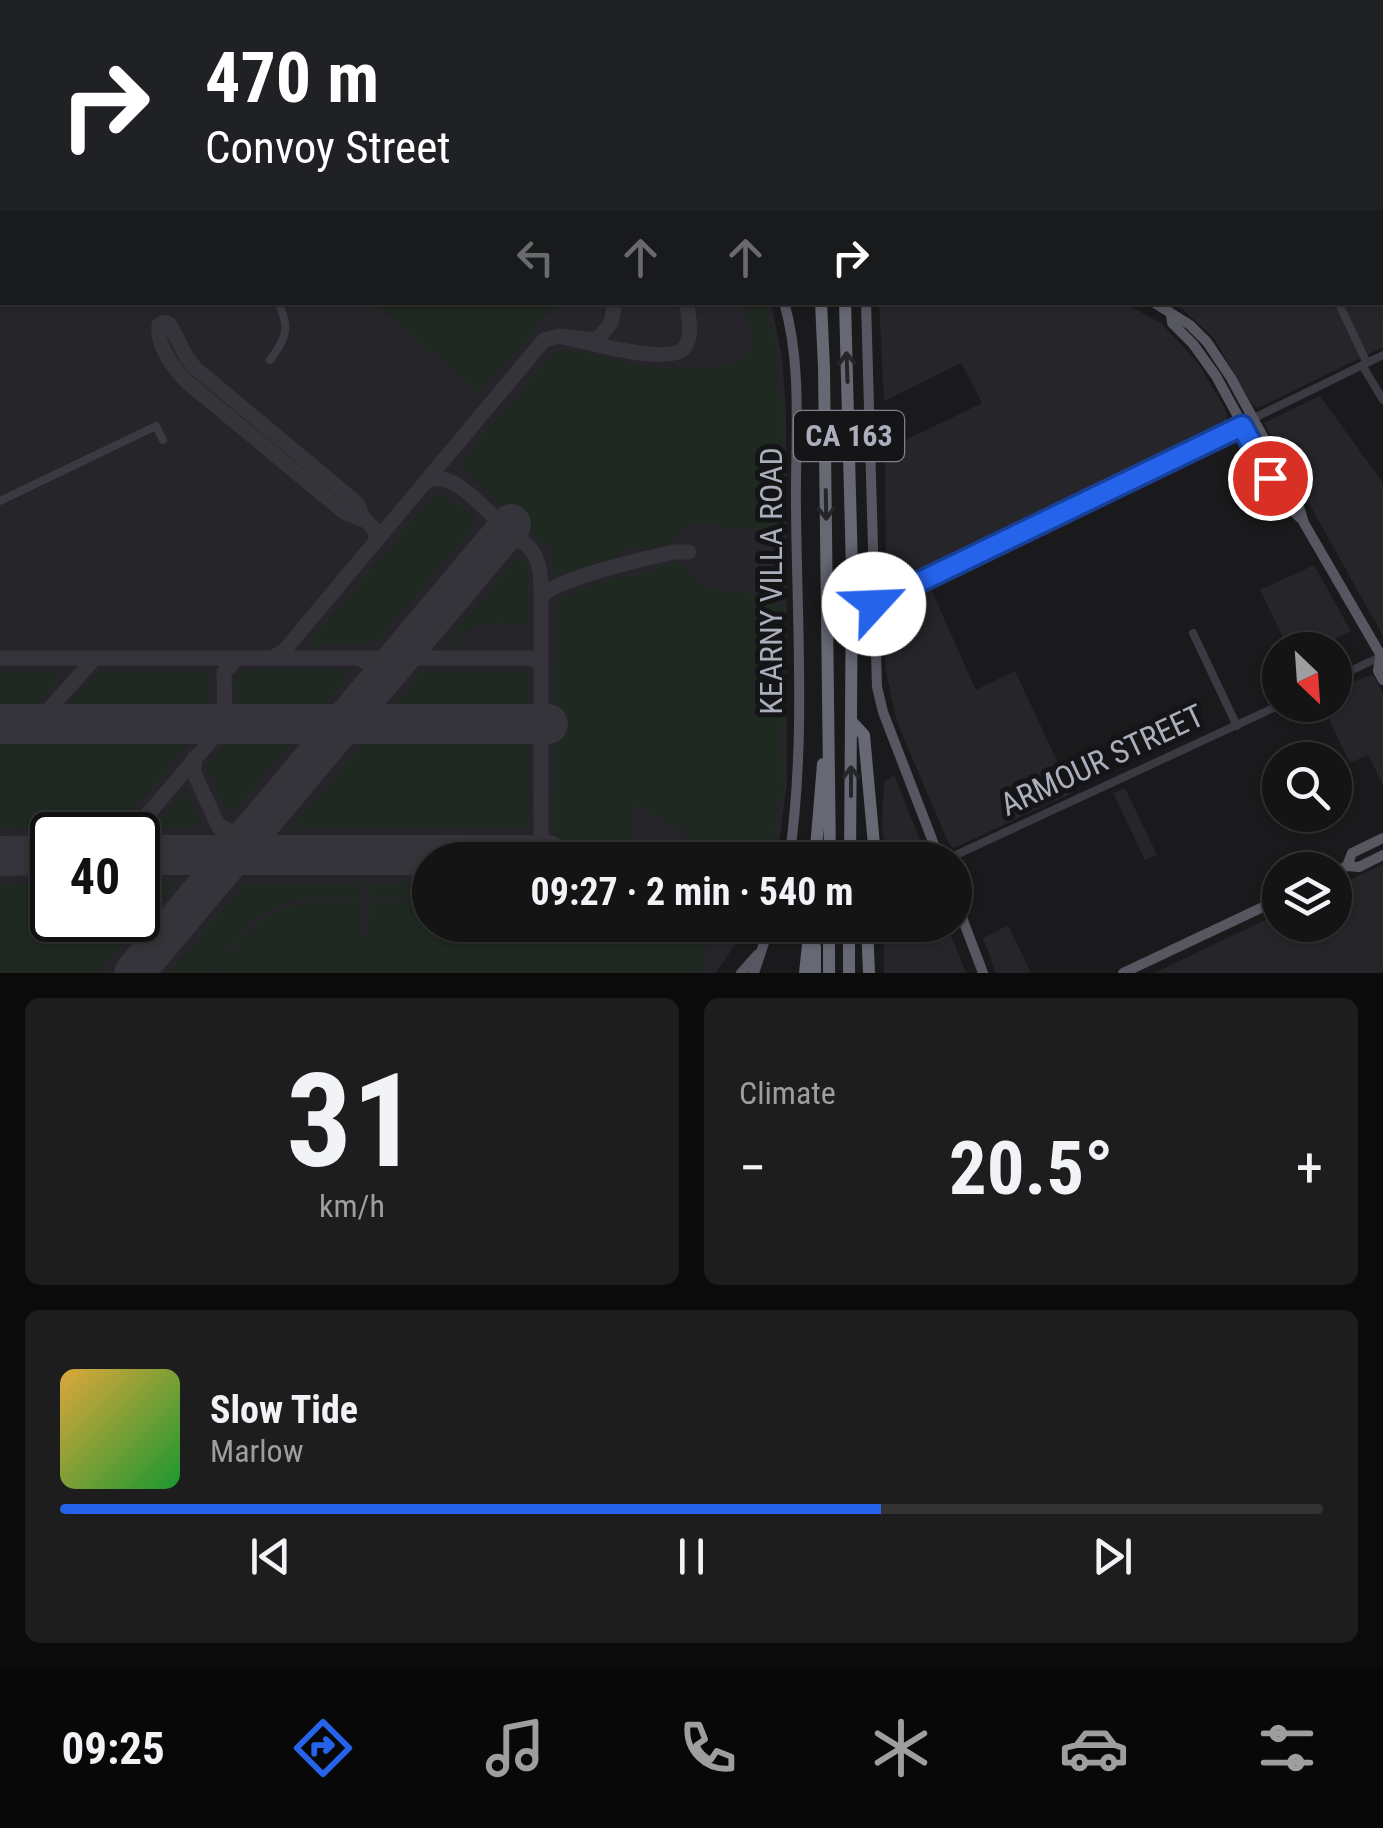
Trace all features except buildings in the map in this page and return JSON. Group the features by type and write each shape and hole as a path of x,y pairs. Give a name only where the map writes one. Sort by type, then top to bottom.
{"highway":[{"name":"CA 163","path":"821,305 830,842"},
{"name":"CA 163","path":"844,305 852,570 850,842"},
{"path":"851,721 864,735 874,842"},
{"path":"816,842 820,779 828,742"},
{"path":"805,973 810,942"},
{"path":"813,942 815,973"},
{"path":"829,942 829,973"},
{"path":"849,973 850,942"},
{"path":"869,942 869,973"}],"main road":[{"name":"KEARNY VILLA ROAD","path":"784,305 794,366 797,604 798,802 791,842"},
{"path":"866,305 877,687 935,842"},
{"path":"1157,305 1190,325 1219,360 1296,497 1304,523 1381,658 1378,671 1383,680"},
{"path":"1171,315 1172,324 1193,344 1216,376 1285,503 1304,523"},
{"path":"1182,334 1193,334 1219,360"},
{"path":"1352,853 1383,838"},
{"path":"1352,866 1383,856"},
{"path":"1123,973 1262,907"},
{"path":"754,973 764,942"},
{"path":"972,942 984,972"},
{"path":"741,973 759,954"}],"street":[{"path":"270,360 286,335 286,319 279,305"},
{"path":"1339,305 1383,400"},
{"path":"874,604 1383,355"},
{"path":"0,501 156,426 163,440"},
{"path":"874,558 878,577 887,586 900,588 920,583"},
{"path":"1193,633 1237,726"},
{"path":"1352,671 1381,658"},
{"name":"ARMOUR STREET","path":"972,846 1262,714"}],"shaded area":[{"path":"0,305 771,305 782,357 786,411 787,782 779,842 412,842 412,942 737,942 716,973 0,973"},
{"path":"377,305 555,305 480,392"},
{"path":"766,305 773,331 780,389 781,535 759,533 758,528 692,525 664,546 650,550 648,545 619,552 619,556 555,575 550,549 459,467 465,457 555,352 568,350 660,368 707,368 728,363 748,354 751,348 747,306"},
{"path":"879,305 1129,305 1162,324 1197,362 1226,410 1227,421 1036,520 895,586 886,582 885,450 982,403 961,363 884,401"},
{"path":"1178,305 1383,305 1383,347 1258,408 1253,406 1214,338"},
{"path":"1320,396 1383,483 1383,636 1264,423"},
{"path":"438,491 474,517 474,525 377,641 368,645 307,646"},
{"path":"518,558 528,565 527,624 480,626 446,646 447,641"},
{"path":"674,562 713,589 765,597 784,615 780,747 783,786 771,842 700,842 632,803 631,842 554,842 557,600 590,585 627,575 629,579"},
{"path":"1314,565 1351,631 1280,632 1260,590"},
{"path":"930,587 976,690 1015,671 1072,793 967,842 948,842 897,722 885,668 885,613"},
{"path":"244,670 353,670 320,708 237,710 236,676"},
{"path":"0,671 63,672 34,708 0,709"},
{"path":"99,671 207,672 209,705 65,709"},
{"path":"424,671 528,671 528,707 390,709"},
{"path":"1374,676 1383,694 1383,785 1368,755 1352,762 1352,742 1340,742 1330,722 1352,722 1352,683"},
{"path":"0,739 192,739 132,812 30,812 30,829 0,829"},
{"path":"229,739 295,739 233,811 225,809 207,767"},
{"path":"368,739 529,739 528,818 519,829 291,829"},
{"path":"894,775 921,842 884,842 884,782"},
{"path":"1125,788 1157,855 1145,860 1113,793"},
{"path":"186,789 201,825 160,829 160,821"},
{"path":"1383,864 1383,973 1154,973 1262,922 1262,942 1352,942 1352,879"},
{"path":"412,882 412,900 369,899 370,888 366,885 360,888 360,900 307,900 281,905 251,923 211,973 168,973 247,883"},
{"path":"0,883 30,883 30,942 125,942 99,973 0,973"},
{"path":"160,883 174,883 160,900"},
{"path":"360,902 359,934 363,938 370,933 365,920 369,916 369,902 412,903 412,942 707,942 702,973 214,973 257,925 297,905"},
{"path":"1008,925 1031,973 996,973 983,938"},
{"path":"884,942 954,942 966,973 884,973"}],"taxiway":[{"path":"614,305 611,323 597,340 559,336 624,350 674,353 683,349 688,339 687,305"},
{"path":"366,521 344,512 187,382 163,348 159,325 170,325 195,368 357,503 364,519 377,532 375,542"},
{"path":"271,658 284,651 544,340 559,336"},
{"path":"427,481 446,480 474,498 498,521 501,529 496,541 513,534 527,545 536,557 541,589"},
{"path":"541,598 563,583 601,570 673,552 689,552"},
{"path":"541,842 541,735 539,729 529,724 541,717 541,589 546,591"},
{"path":"0,658 530,658 541,664"},
{"path":"25,724 42,717 95,658"},
{"path":"359,658 369,664 374,675 369,693"},
{"path":"150,812 225,724 224,672 237,659"},
{"path":"53,705 54,718 66,724"},
{"path":"195,757 194,773 218,825 238,835 255,828"},
{"path":"219,827 237,849 263,855"}],"runway":[{"path":"134,973 511,524"},
{"path":"0,724 548,724"},
{"path":"0,856 30,855"},
{"path":"160,855 412,855"}],"route":[{"path":"874,604 1242,426 1270,478"}]}
